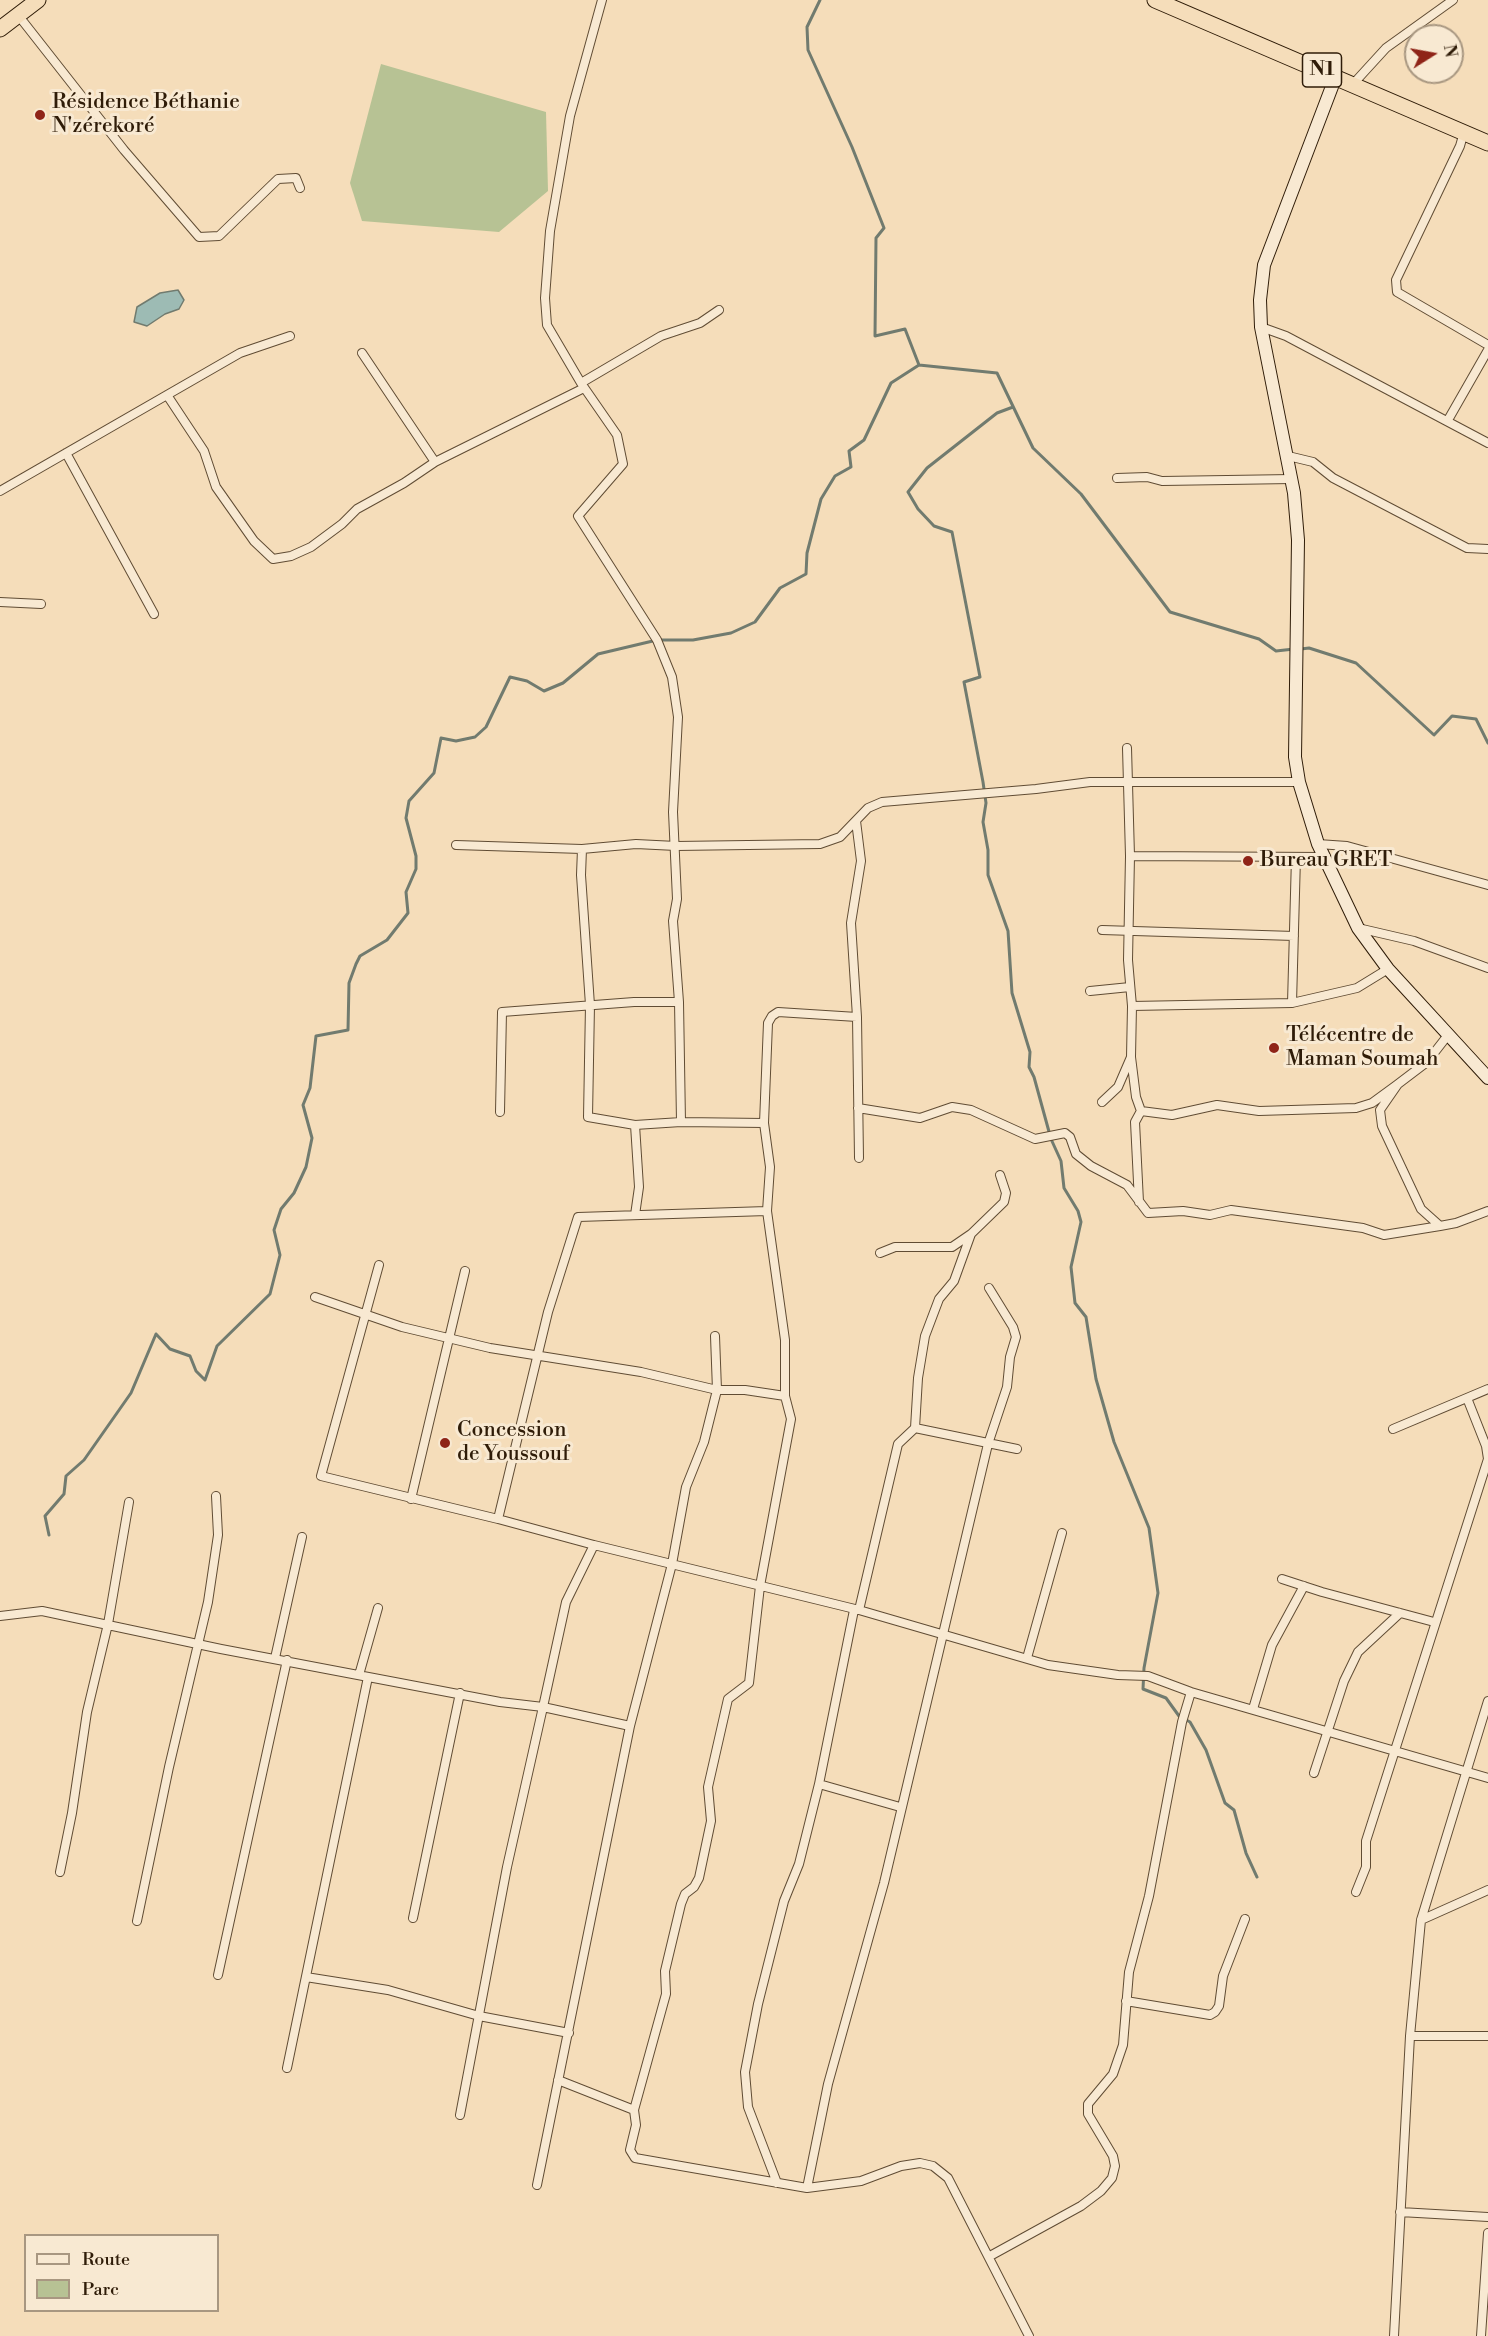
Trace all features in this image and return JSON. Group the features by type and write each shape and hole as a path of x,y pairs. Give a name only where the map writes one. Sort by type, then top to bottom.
{"highway":[{"path":"0,29 38,0"},
{"name":"N1","path":"1155,0 1354,83 1488,143"}],"street":[{"path":"602,0 570,116 550,231 545,298 547,325 583,386 617,435 623,464 578,516 641,614 669,669 678,717 673,812 677,898 673,921 679,1002 681,1122"},
{"path":"1354,83 1386,48 1453,0"},
{"path":"18,15 124,150 199,237 219,236 278,179 296,178 300,188"},
{"path":"1336,76 1264,265 1260,300 1261,327 1292,479 1298,540 1295,757 1299,782 1318,844 1358,928 1388,969 1488,1078"},
{"path":"1464,132 1460,146 1396,280 1397,292 1488,345"},
{"path":"167,395 204,451 216,487 254,541 273,559 291,556 311,547 342,524 357,509 404,483 435,462 583,386 661,336 700,323 719,310"},
{"path":"1261,327 1286,336 1488,443"},
{"path":"0,491 240,353 290,336"},
{"path":"1448,420 1488,350"},
{"path":"362,353 435,462"},
{"path":"66,453 154,614"},
{"path":"1288,456 1313,462 1333,478 1467,548 1488,549"},
{"path":"1117,478 1147,477 1162,481 1292,479"},
{"path":"0,602 41,604"},
{"path":"1126,748 1130,856 1128,931 1132,1006 1131,1057 1136,1097 1141,1111 1135,1122 1139,1202"},
{"path":"456,845 582,849 636,844 676,846 820,844 840,837 868,808 882,802 1090,782 1299,782"},
{"path":"856,821 861,861 851,923 857,1017 859,1158"},
{"path":"1318,844 1347,846 1488,885"},
{"path":"582,849 581,876 590,1005 588,1117 635,1125 681,1122 764,1123"},
{"path":"1130,856 1324,857"},
{"path":"1292,1003 1296,857"},
{"path":"1358,928 1414,941 1488,968"},
{"path":"1102,930 1294,936"},
{"path":"1132,1006 1292,1003 1357,988 1388,969"},
{"path":"1090,992 1130,987"},
{"path":"500,1112 502,1012 590,1005 679,1002"},
{"path":"857,1017 778,1012 768,1023 764,1123 770,1167 766,1211 784,1340 785,1396 791,1419 760,1586 749,1683 728,1700 708,1786 711,1821 699,1878 694,1887 685,1894 681,1904 665,1971 666,1994 634,2110 636,2125 630,2150 635,2158 807,2188 861,2181 901,2166 920,2163 933,2166 948,2178 1029,2336"},
{"path":"1141,1111 1172,1115 1217,1105 1259,1111 1356,1108 1372,1103 1427,1062 1448,1035"},
{"path":"1102,1102 1118,1087 1131,1057"},
{"path":"1398,1084 1380,1110 1382,1126 1421,1209 1440,1226"},
{"path":"858,1108 920,1118 952,1107 971,1110 1035,1139 1065,1133 1070,1137 1076,1154 1091,1166 1126,1185 1148,1213 1183,1211 1210,1215 1231,1210 1363,1228 1384,1235 1456,1223 1488,1211"},
{"path":"635,1125 639,1187 635,1215"},
{"path":"880,1253 895,1247 952,1247 971,1234 1004,1202 1006,1193 1000,1175"},
{"path":"498,1519 562,1259 578,1217 766,1211"},
{"path":"777,2183 748,2107 745,2072 758,2004 784,1901 799,1864 819,1784 857,1610 898,1444 915,1428 918,1378 925,1336 939,1299 954,1281 971,1234"},
{"path":"379,1265 367,1315 336,1414 321,1476 857,1610 945,1633 1048,1665 1118,1675 1148,1676 1191,1692 1488,1778"},
{"path":"411,1499 451,1339 465,1271"},
{"path":"807,2188 828,2084 884,1883 900,1807 904,1802 945,1633 988,1444 1007,1387 1010,1357 1016,1337 1013,1327 989,1288"},
{"path":"315,1297 367,1315 451,1339 538,1357 641,1372 717,1390 745,1390 785,1396"},
{"path":"537,2185 630,1726 672,1564 686,1487 704,1442 717,1390 715,1336"},
{"path":"1393,1430 1488,1389"},
{"path":"1356,1892 1366,1867 1366,1841 1434,1622 1488,1459 1486,1446 1467,1398"},
{"path":"915,1428 1017,1449"},
{"path":"137,1921 169,1767 208,1602 218,1535 216,1496"},
{"path":"60,1872 87,1712 108,1624 129,1502"},
{"path":"1027,1658 1062,1533"},
{"path":"276,1658 302,1537"},
{"path":"460,2115 507,1867 566,1602 594,1545"},
{"path":"1282,1579 1434,1622"},
{"path":"1253,1709 1272,1645 1304,1587"},
{"path":"287,2068 378,1608"},
{"path":"0,1616 42,1611 199,1644 543,1707 630,1726"},
{"path":"1314,1773 1344,1681 1358,1652 1400,1613"},
{"path":"218,1975 287,1660"},
{"path":"990,2256 1081,2206 1101,2191 1112,2178 1115,2166 1113,2156 1088,2114 1088,2104 1113,2074 1123,2045 1129,1972 1149,1896 1183,1719 1191,1692"},
{"path":"413,1918 460,1693"},
{"path":"1394,2336 1410,2036 1421,1920 1488,1701"},
{"path":"819,1784 900,1807"},
{"path":"1421,1920 1488,1890"},
{"path":"1126,2001 1210,2015 1215,2012 1219,2006 1223,1976 1245,1919"},
{"path":"306,1977 388,1990 479,2016 569,2033"},
{"path":"1410,2036 1488,2036"},
{"path":"558,2080 634,2110"},
{"path":"1400,2212 1488,2217"},
{"path":"1481,2336 1488,2233"}],"green space":[{"path":"381,64 546,112 548,191 499,232 362,221 350,183"}],"water":[{"path":"178,290 184,300 179,309 165,314 147,326 134,322 137,307 160,293"}],"waterway":[{"path":"820,0 807,27 808,50 852,147 884,228 876,238 875,336 905,329 919,365 997,373 1033,448 1081,494 1170,612 1259,639 1276,651 1294,649"},
{"path":"49,1535 45,1516 64,1494 66,1476 84,1460 131,1393 156,1334 170,1349 190,1356 196,1371 205,1380 217,1346 270,1294 280,1255 274,1230 281,1209 294,1193 306,1167 312,1138 303,1105 310,1088 316,1036 348,1030 349,983 360,956 387,940 408,913 406,892 416,869 416,856 406,818 409,801 434,773 441,738 456,741 475,737 486,727 510,677 527,681 544,691 563,683 598,654 657,640 693,640 731,633 755,622 780,588 806,574 807,553 821,499 835,476 851,467 849,451 864,440 891,383 919,365"},
{"path":"1013,407 997,413 927,468 908,492 918,509 934,526 952,532 980,677 964,682 986,803 983,822 988,850 988,875 1008,931 1012,993 1030,1052 1029,1067 1034,1077 1051,1139 1061,1161 1064,1188 1078,1211 1081,1222 1071,1267 1075,1303 1086,1317 1096,1379 1114,1442 1149,1528 1158,1593 1144,1668 1143,1689 1166,1698 1179,1716 1190,1722 1206,1750 1225,1803 1234,1810 1246,1853 1257,1877"},
{"path":"1301,649 1309,648 1356,663 1434,735 1452,716 1476,719 1488,743"}],"place":[{"name":"Résidence Béthanie N'zérekoré","path":"40,115"},
{"name":"Bureau GRET","path":"1248,861"},
{"name":"Télécentre de Maman Soumah","path":"1274,1048"},
{"name":"Concession de Youssouf","path":"445,1443"}]}
